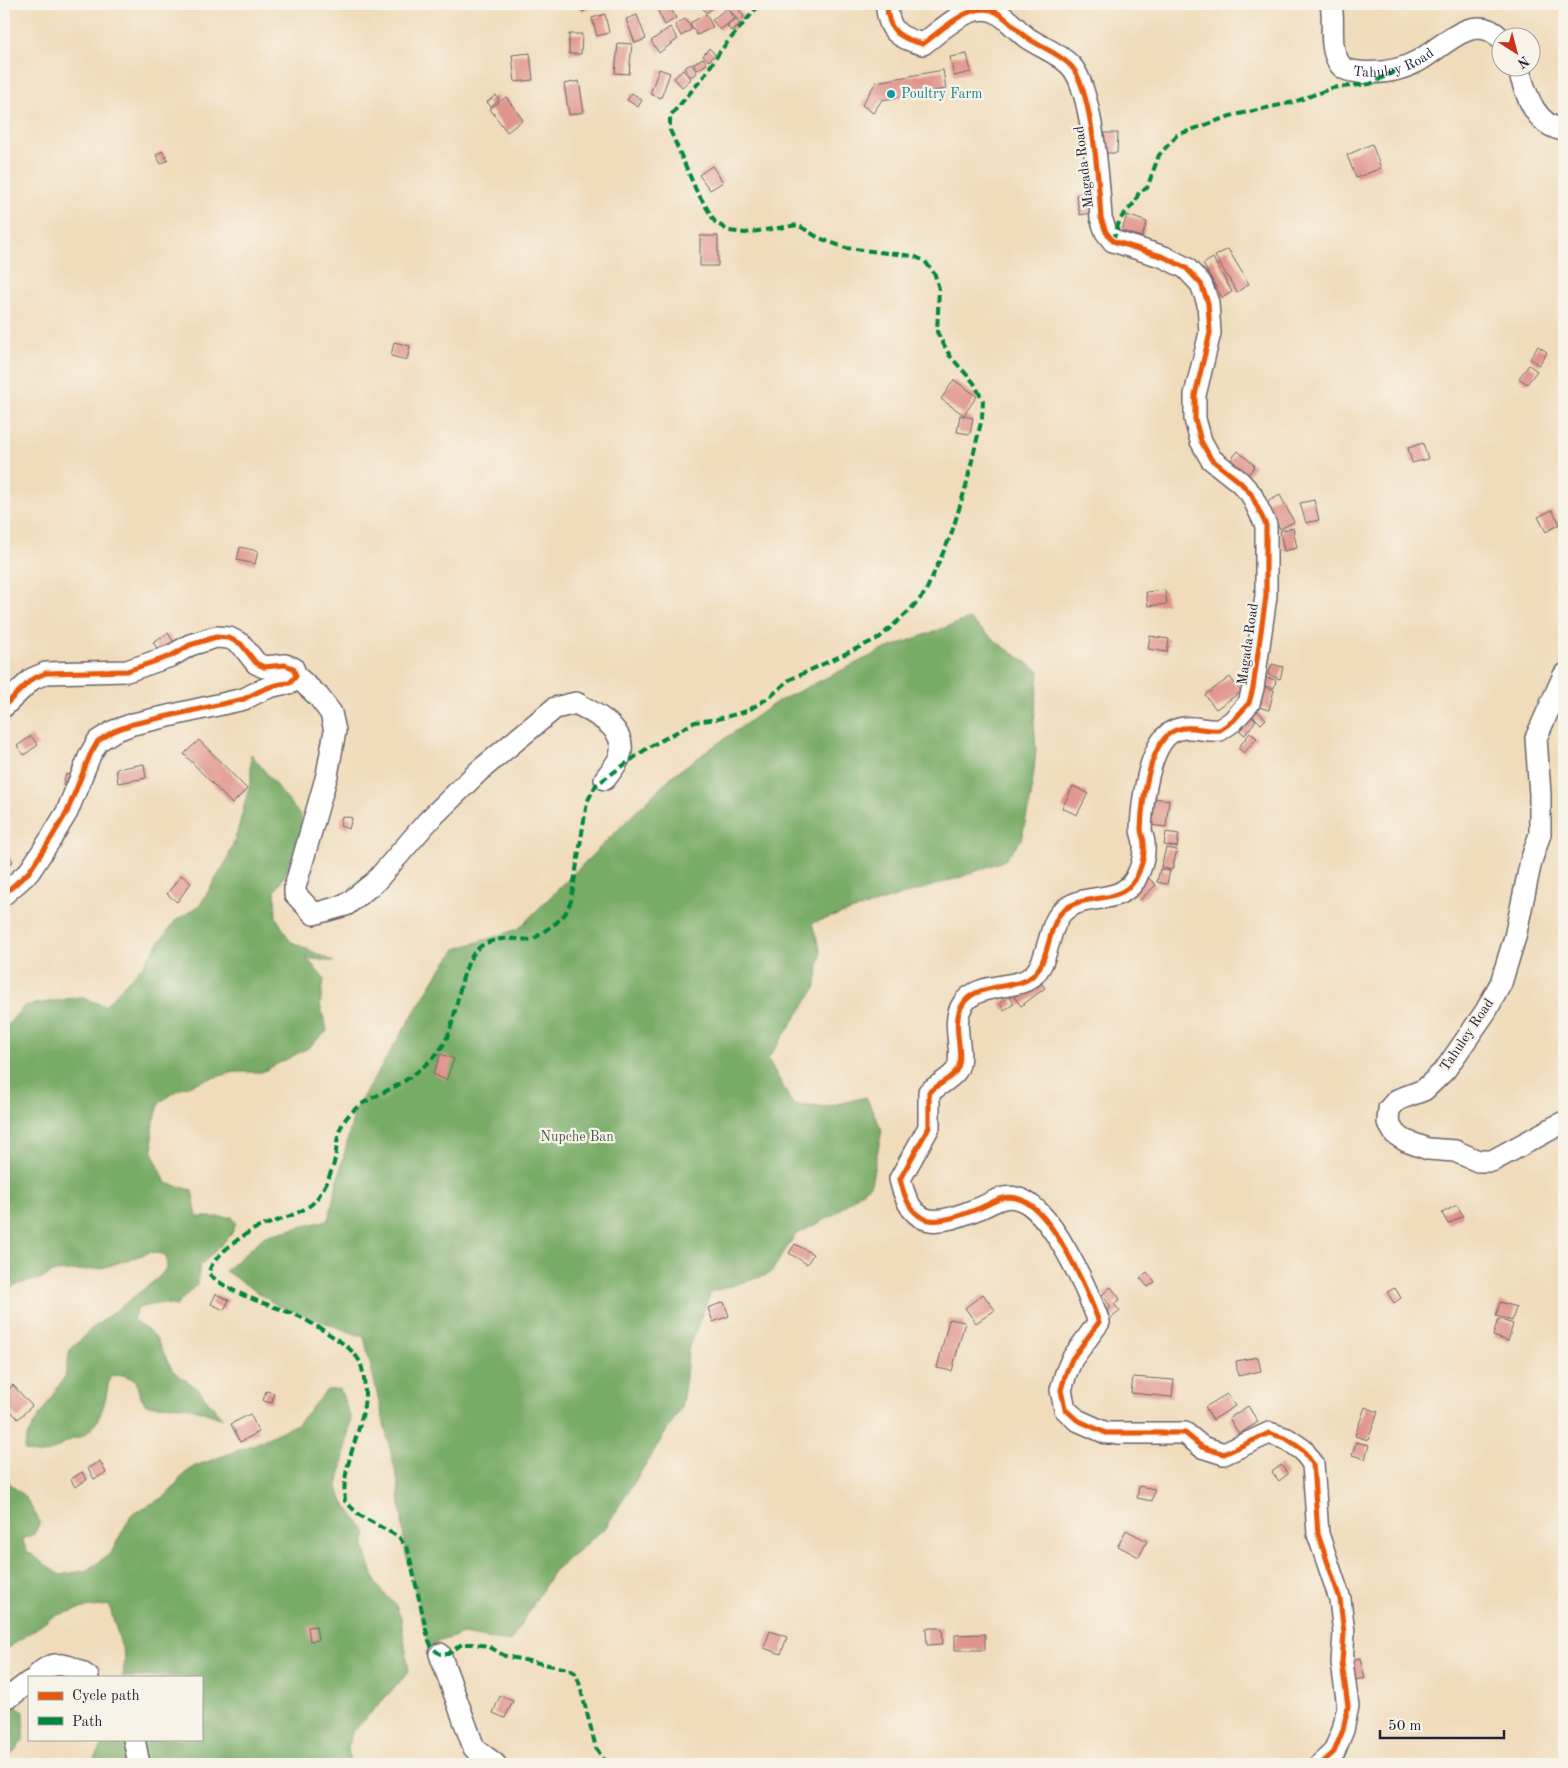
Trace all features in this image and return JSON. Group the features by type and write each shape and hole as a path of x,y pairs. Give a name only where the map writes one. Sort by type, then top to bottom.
{"street":[{"name":"Magada Road","path":"887,4 887,19 903,38 924,44 967,13 978,8 996,12 1027,38 1071,66 1082,82 1088,103 1101,218 1106,232 1113,241 1164,257 1186,268 1201,284 1208,303 1210,333 1195,395 1195,419 1201,442 1211,459 1240,482 1258,504 1266,525 1267,556 1266,596 1254,688 1249,703 1233,721 1220,730 1187,728 1175,730 1162,739 1154,754 1142,812 1140,832 1144,842 1142,866 1125,891 1113,897 1080,900 1061,913 1052,929 1049,949 1036,972 1023,982 969,996 961,1006 956,1023 960,1058 956,1070 929,1092 929,1127 900,1179 905,1199 916,1215 930,1221 953,1218 1001,1198 1017,1198 1023,1201 1046,1221 1077,1269 1099,1322 1072,1359 1061,1390 1065,1409 1076,1420 1106,1434 1185,1433 1202,1447 1224,1454 1269,1432 1287,1439 1303,1450 1313,1464 1318,1534 1340,1599 1344,1634 1342,1663 1348,1706 1344,1730 1334,1752 1321,1764"},
{"name":"Tahuley Road","path":"1332,4 1332,39 1339,63 1347,70 1376,74 1398,70 1418,61 1462,31 1477,28 1490,30"},
{"path":"1521,78 1525,91 1538,116 1548,126 1564,130"},
{"path":"4,706 32,679 46,673 127,671 171,656 190,645 216,637 229,638 241,644 256,663 264,667 285,665 293,668 296,676 318,696 331,713 335,731 327,775 295,887 295,894 314,914 346,905 375,882 454,794 518,737 555,708 576,703 612,725 619,737 620,755 605,779"},
{"name":"Tahuley Road","path":"1564,675 1536,738 1540,794 1540,834 1531,861 1516,937 1500,983 1486,1011 1445,1070 1424,1090 1397,1100 1389,1109 1388,1122 1396,1134 1406,1141 1428,1149 1455,1151 1478,1160 1492,1161 1564,1122"},
{"path":"4,894 29,872 50,840 67,812 90,755 98,741 114,730 133,724 244,699 280,684 290,684 296,676"},
{"path":"440,1654 470,1740 474,1748 495,1764"},
{"path":"37,1676 45,1666 54,1664 68,1666 86,1676"},
{"path":"4,1698 12,1695 28,1683"},
{"path":"134,1740 139,1764"}],"green space":[{"name":"Nupche Ban","path":"969,619 998,643 1039,671 1034,721 1036,751 1031,797 1021,840 1005,860 961,877 812,923 821,953 815,989 768,1059 793,1105 825,1107 866,1097 882,1130 871,1184 832,1216 795,1235 770,1274 711,1292 688,1349 681,1408 606,1527 554,1571 510,1642 463,1634 428,1645 405,1550 398,1483 364,1337 277,1305 225,1271 265,1236 328,1220 355,1110 438,973 456,949 518,929 672,776 775,703 883,650"},
{"path":"251,754 302,818 302,847 275,891 276,917 290,941 334,962 307,958 324,979 320,1005 327,1031 308,1048 262,1072 235,1072 208,1079 182,1088 160,1102 152,1128 153,1154 166,1183 192,1190 197,1217 232,1217 236,1223 231,1235 200,1266 197,1284 176,1306 162,1303 137,1308 133,1320 155,1336 173,1371 197,1388 223,1419 186,1406 146,1405 139,1393 136,1380 123,1375 110,1376 103,1408 96,1424 90,1430 82,1436 46,1453 31,1453 24,1450 28,1434 65,1376 70,1350 90,1330 157,1279 167,1268 166,1255 151,1252 99,1269 54,1272 43,1278 15,1285 4,1293 4,1029 24,1006 80,997 105,1006 142,966 175,921 200,905 227,860 237,833 251,780"},
{"path":"340,1389 351,1419 338,1487 342,1500 367,1533 364,1547 376,1584 396,1606 401,1618 409,1672 352,1733 348,1747 350,1764 92,1764 105,1740 202,1740 202,1676 123,1676 125,1658 109,1605 84,1608 54,1616 7,1649 4,1654 4,1478 26,1498 40,1522 34,1534 22,1539 27,1551 60,1575 88,1570 111,1553 131,1515 167,1495 184,1474 195,1466 248,1447 297,1424 327,1390"},
{"path":"4,1699 24,1712 24,1739 4,1764"}],"building":[{"path":"578,4 590,4 592,6 583,12"},
{"path":"668,4 676,18 665,25 656,7"},
{"path":"700,4 719,4 706,13"},
{"path":"735,4 744,17 739,21 729,9"},
{"path":"727,8 735,18 720,30 712,20"},
{"path":"605,14 609,33 597,36 592,18"},
{"path":"706,14 713,27 697,35 690,23"},
{"path":"637,15 646,39 635,43 626,19"},
{"path":"685,19 692,29 681,36 675,25"},
{"path":"736,19 740,24 731,31 727,26"},
{"path":"670,27 678,39 659,53 651,41"},
{"path":"569,34 582,34 581,54 569,54"},
{"path":"618,43 632,44 629,74 615,73"},
{"path":"709,48 715,54 709,61 703,56"},
{"path":"530,53 533,80 515,82 512,55"},
{"path":"967,54 971,72 954,76 950,57"},
{"path":"703,58 707,64 697,70 693,64"},
{"path":"691,64 697,73 691,77 684,68"},
{"path":"659,69 670,73 661,98 650,94"},
{"path":"683,70 691,79 682,87 674,78"},
{"name":"Poultry Farm","path":"943,70 946,89 882,100 873,113 862,105 876,82"},
{"path":"579,81 584,112 569,115 564,84"},
{"path":"632,93 642,100 638,107 627,100"},
{"path":"496,95 499,100 491,107 487,102"},
{"path":"506,97 523,120 507,132 490,109"},
{"path":"1097,133 1118,133 1117,153 1096,153"},
{"path":"1372,144 1381,168 1356,178 1347,155"},
{"path":"162,151 168,160 161,164 156,155"},
{"path":"712,166 723,182 710,190 699,175"},
{"path":"1088,193 1091,213 1080,215 1076,195"},
{"path":"1127,215 1147,222 1142,237 1122,231"},
{"path":"700,236 718,236 718,266 700,266"},
{"path":"1228,249 1249,284 1237,292 1215,256"},
{"path":"1213,258 1232,292 1222,298 1203,264"},
{"path":"394,342 410,346 407,360 391,356"},
{"path":"1538,346 1547,352 1539,365 1530,359"},
{"path":"1529,365 1537,371 1527,384 1519,378"},
{"path":"954,380 977,396 964,415 941,399"},
{"path":"960,415 973,418 970,434 957,432"},
{"path":"1423,443 1428,459 1412,463 1408,448"},
{"path":"1238,451 1255,466 1246,477 1229,462"},
{"path":"1280,495 1294,522 1280,529 1267,502"},
{"path":"1314,500 1319,520 1306,523 1300,503"},
{"path":"1552,510 1560,524 1546,532 1538,517"},
{"path":"1293,528 1297,548 1284,551 1280,531"},
{"path":"240,547 258,551 255,564 237,560"},
{"path":"1165,590 1167,604 1148,606 1146,592"},
{"path":"168,633 175,644 160,653 153,642"},
{"path":"1150,636 1169,639 1167,652 1148,649"},
{"path":"1272,664 1283,667 1280,679 1268,675"},
{"path":"1230,677 1241,692 1216,709 1205,695"},
{"path":"1264,677 1276,680 1274,688 1262,685"},
{"path":"1260,686 1274,690 1269,710 1255,706"},
{"path":"1253,707 1266,719 1261,724 1249,712"},
{"path":"1248,715 1256,720 1245,735 1237,729"},
{"path":"1250,733 1257,738 1244,753 1238,748"},
{"path":"31,736 38,745 24,755 17,746"},
{"path":"199,740 247,789 232,804 184,754"},
{"path":"144,764 146,778 118,783 116,769"},
{"path":"66,774 75,776 72,788 63,786"},
{"path":"1073,786 1088,793 1077,815 1062,808"},
{"path":"1152,798 1169,800 1166,827 1149,825"},
{"path":"342,816 352,818 349,829 340,826"},
{"path":"1166,832 1179,834 1177,847 1164,845"},
{"path":"1166,848 1177,850 1172,870 1161,867"},
{"path":"4,851 13,862 4,868"},
{"path":"1160,869 1170,871 1167,884 1157,882"},
{"path":"181,875 191,883 177,902 167,894"},
{"path":"1146,876 1156,885 1140,900 1131,891"},
{"path":"1037,978 1045,988 1021,1006 1014,997"},
{"path":"1010,997 1014,1004 1004,1010 1000,1003"},
{"path":"441,1054 454,1059 446,1080 433,1074"},
{"path":"1457,1205 1463,1216 1448,1224 1442,1213"},
{"path":"795,1244 813,1254 807,1264 789,1253"},
{"path":"1147,1272 1155,1282 1148,1287 1140,1278"},
{"path":"1111,1287 1120,1299 1114,1304 1120,1311 1110,1319 1105,1312 1111,1307 1102,1295"},
{"path":"1395,1288 1401,1298 1394,1303 1387,1292"},
{"path":"216,1294 229,1300 224,1310 211,1304"},
{"path":"983,1294 995,1310 976,1323 965,1308"},
{"path":"724,1302 729,1316 713,1322 708,1308"},
{"path":"1500,1302 1516,1307 1512,1321 1496,1316"},
{"path":"949,1319 965,1322 952,1371 937,1368"},
{"path":"1498,1319 1513,1324 1508,1341 1493,1336"},
{"path":"1258,1357 1261,1371 1238,1376 1236,1361"},
{"path":"1133,1377 1174,1380 1172,1397 1131,1393"},
{"path":"13,1385 32,1406 18,1419 4,1403 4,1394"},
{"path":"266,1391 274,1393 272,1403 263,1401"},
{"path":"1227,1394 1235,1406 1213,1420 1205,1407"},
{"path":"1248,1406 1258,1422 1239,1434 1229,1418"},
{"path":"1365,1407 1378,1412 1368,1440 1355,1436"},
{"path":"250,1414 259,1432 240,1442 231,1424"},
{"path":"1356,1442 1369,1445 1365,1459 1352,1455"},
{"path":"100,1461 106,1473 94,1479 88,1468"},
{"path":"1281,1465 1288,1474 1279,1481 1272,1472"},
{"path":"82,1472 87,1480 75,1487 71,1479"},
{"path":"1139,1486 1155,1489 1152,1501 1137,1498"},
{"path":"1126,1530 1147,1541 1139,1557 1118,1546"},
{"path":"316,1626 318,1640 310,1641 308,1627"},
{"path":"926,1628 942,1628 943,1644 927,1645"},
{"path":"770,1631 787,1637 781,1654 764,1648"},
{"path":"985,1634 985,1650 955,1650 955,1635"},
{"path":"1360,1658 1365,1678 1351,1681 1347,1661"},
{"path":"500,1696 513,1701 505,1718 493,1713"}],"marked path":[{"path":"607,1764 596,1748 575,1673 568,1669 505,1656 488,1646 462,1644 448,1654 440,1654 432,1648 428,1638 408,1550 399,1537 359,1515 345,1501 344,1487 346,1474 364,1406 364,1381 358,1358 342,1343 311,1323 229,1288 209,1274 210,1268 215,1261 237,1240 259,1227 303,1210 317,1199 331,1173 340,1130 348,1117 362,1104 411,1077 440,1050 451,1025 467,966 481,946 499,939 532,940 565,914 571,901 587,802 596,785 649,747 695,722 718,719 747,711 770,697 789,680 879,638 908,612 925,593 951,535 966,486 982,418 983,401 974,383 950,356 937,332 939,289 935,275 925,261 913,256 846,248 819,238 798,225 745,233 729,231 715,222 696,190 670,130 670,116 702,79 721,50 760,4"},
{"path":"1113,241 1120,219 1135,202 1139,192 1147,188 1159,155 1177,135 1230,116 1294,102 1332,88 1370,84 1398,70"}],"cycle path":[{"path":"887,4 889,21 896,32 907,39 923,44 957,18 967,13 986,9 996,12 1008,20 1026,37 1061,57 1071,66 1078,77 1089,115 1096,161 1101,218 1106,232 1113,241 1164,257 1186,268 1201,284 1208,303 1210,333 1195,395 1195,419 1201,441 1211,459 1240,482 1251,494 1266,525 1266,596 1253,688 1249,703 1233,721 1220,730 1182,728 1167,736 1159,746 1153,759 1145,789 1141,829 1144,842 1143,858 1135,880 1128,888 1110,896 1070,906 1062,912 1057,920 1043,960 1038,970 1031,977 1022,982 981,991 968,998 963,1004 959,1012 958,1021 959,1064 956,1071 947,1080 929,1092 929,1127 900,1179 905,1196 912,1208 919,1216 928,1220 951,1218 997,1200 1011,1197 1029,1204 1055,1232 1077,1271 1099,1322 1072,1359 1061,1390 1065,1409 1077,1420 1106,1433 1185,1433 1202,1447 1224,1454 1269,1433 1287,1439 1303,1450 1313,1464 1318,1534 1340,1599 1344,1633 1342,1663 1348,1706 1343,1730 1334,1752 1321,1764"},
{"path":"4,706 32,679 46,673 127,671 171,656 190,645 216,637 229,638 241,644 256,663 264,667 285,665 293,668 296,676 290,683 272,686 244,699 133,724 114,731 98,741 90,755 67,812 50,840 29,872 4,894"}],"place":[{"name":"Poultry Farm","path":"891,94"}]}
